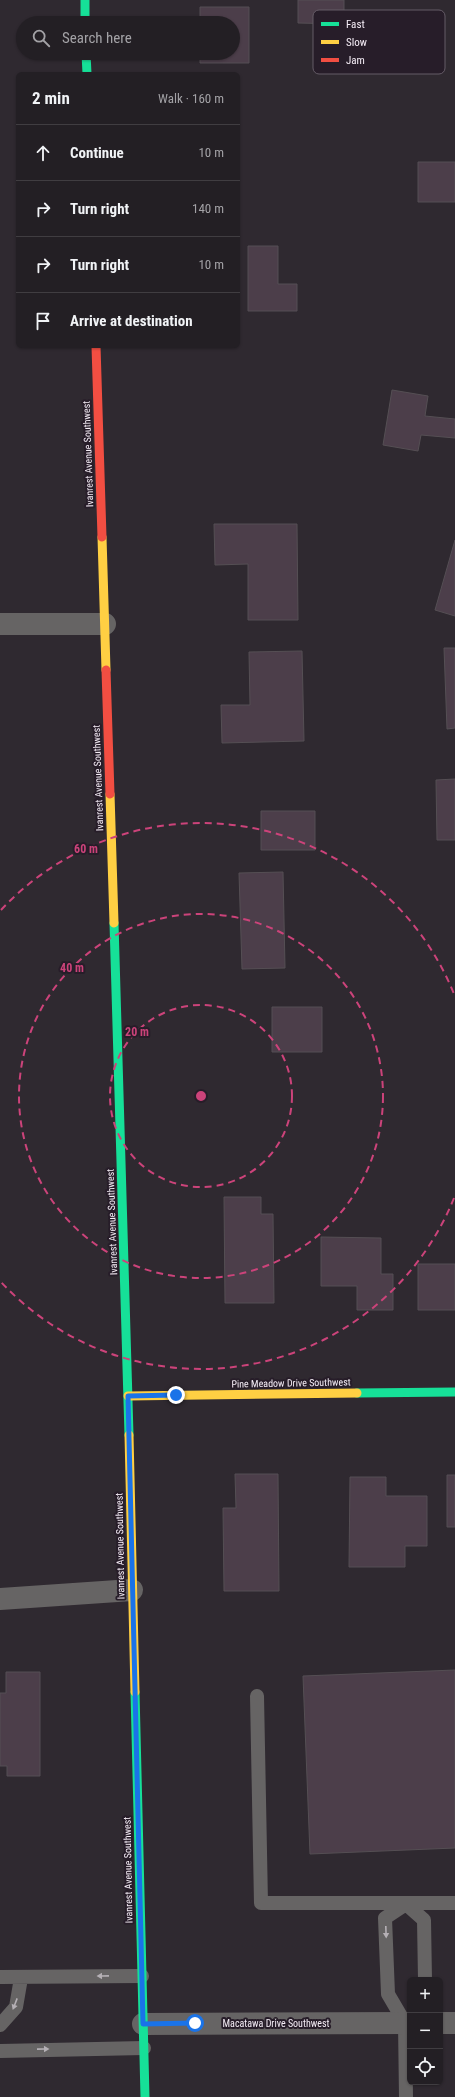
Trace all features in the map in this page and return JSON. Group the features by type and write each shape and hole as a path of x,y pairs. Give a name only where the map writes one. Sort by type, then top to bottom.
{"street":[{"path":"85,0 85,16"},
{"path":"86,60 87,72"},
{"name":"Ivanrest Avenue Southwest","path":"96,348 128,1396 145,2097"},
{"path":"0,624 105,624"},
{"name":"Pine Meadow Drive Southwest","path":"128,1396 455,1392"},
{"path":"0,1599 132,1590"},
{"name":"Macatawa Drive Southwest","path":"143,2024 407,2021"},
{"path":"443,2023 455,2023"}],"lane":[{"path":"257,1696 261,1903 455,1903"},
{"path":"406,1904 424,1920 425,1977"},
{"path":"406,1904 385,1918 388,1994 407,2020"},
{"path":"0,1977 142,1976"},
{"path":"0,2025 16,2006 22,1978"},
{"path":"2,2051 144,2048"},
{"path":"406,2097 407,2049"}],"building":[{"path":"298,0 344,0 344,10 313,10 313,23 298,23"},
{"path":"200,7 249,7 249,63 200,63 200,60 240,60 240,16 200,16"},
{"path":"418,162 455,162 455,202 418,202"},
{"path":"248,246 278,246 278,284 297,284 297,311 248,311"},
{"path":"392,390 428,396 425,416 455,419 455,438 421,435 418,451 383,445"},
{"path":"214,524 297,524 298,620 248,620 248,564 215,565"},
{"path":"455,540 455,616 435,610"},
{"path":"444,648 455,648 455,728 447,729"},
{"path":"302,651 304,741 222,743 221,705 250,705 249,652"},
{"path":"455,779 455,840 437,840 436,780"},
{"path":"261,811 315,811 315,850 261,850"},
{"path":"283,872 285,968 242,969 239,873"},
{"path":"272,1007 322,1007 322,1052 272,1052"},
{"path":"224,1197 261,1197 261,1214 273,1214 274,1303 225,1303"},
{"path":"321,1237 381,1238 381,1274 393,1274 393,1310 357,1310 357,1286 321,1286"},
{"path":"418,1264 455,1264 455,1310 418,1310"},
{"path":"235,1474 278,1474 279,1591 224,1591 223,1508 236,1508"},
{"path":"447,1475 455,1475 455,1527 447,1527"},
{"path":"350,1477 386,1477 386,1496 427,1496 427,1546 405,1546 405,1567 349,1567"},
{"path":"455,1670 455,1848 310,1854 303,1676"},
{"path":"6,1672 40,1672 40,1776 7,1776 7,1766 0,1766 0,1693 6,1693"}],"traffic: fast":[{"path":"85,0 85,16"},
{"path":"86,60 87,72"},
{"path":"114,923 129,1435"},
{"path":"357,1393 455,1392"},
{"path":"135,1692 145,2097"}],"traffic: slow":[{"path":"102,537 106,670"},
{"path":"110,794 114,923"},
{"path":"128,1396 357,1393"},
{"path":"129,1435 135,1692"}],"traffic: jam":[{"path":"96,348 102,537"},
{"path":"106,670 110,794"}],"route":[{"path":"176,1395 128,1396 143,2024 195,2023"}]}
